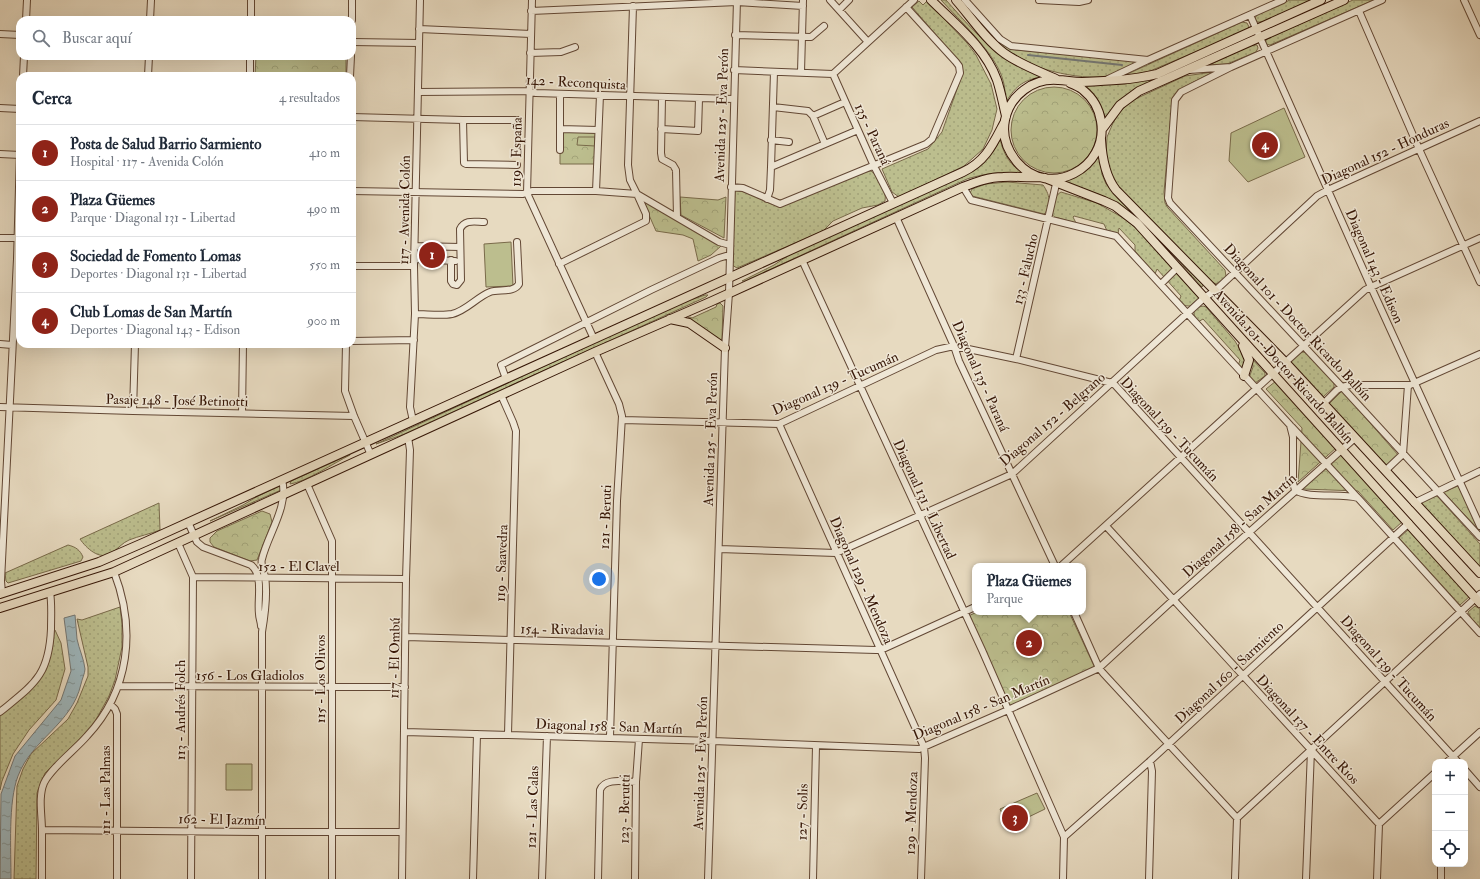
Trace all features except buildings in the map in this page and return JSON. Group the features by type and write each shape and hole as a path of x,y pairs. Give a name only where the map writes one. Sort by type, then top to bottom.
{"main road":[{"path":"931,0 968,36 981,52 997,80 1005,120 1004,134 1007,145 1019,164 1042,178"},
{"path":"956,0 1002,52 1013,59 1059,80"},
{"path":"1,594 99,562 729,279 963,172 976,165 989,150 1005,120 1011,103 1020,92 1031,84 1045,80 1070,82 1133,79 1157,74 1321,0"},
{"path":"1103,128 1115,111 1132,95 1344,0"},
{"path":"0,608 114,572 178,544 594,352 729,293 962,187 995,177 1042,178 1062,177 1076,173 1088,164 1096,153 1102,139 1103,128 1100,114 1094,100 1083,90 1070,82"},
{"name":"Avenida 101 - Doctor Ricardo Balbín","path":"1102,139 1106,170 1111,184 1216,290 1324,403 1414,503 1480,573"},
{"name":"Avenida 101 - Doctor Ricardo Balbín","path":"1042,178 1104,201 1125,213 1145,231 1241,340 1478,598"},
{"path":"670,319 689,324 725,348"},
{"path":"1241,340 1249,360 1244,376"}],"street":[{"path":"26,16 27,0"},
{"path":"150,16 151,0"},
{"path":"251,0 251,16"},
{"path":"352,0 352,16"},
{"name":"117 - Avenida Colón","path":"413,421 410,407 415,314 420,0"},
{"name":"119 - España","path":"532,0 527,193 594,339"},
{"path":"830,0 868,42"},
{"path":"839,10 849,0"},
{"path":"734,70 833,74 914,0"},
{"path":"965,0 1000,39 1011,46 1148,60"},
{"path":"1039,0 1079,2 1088,0"},
{"path":"1105,81 1148,60 1283,0"},
{"path":"1188,70 1231,67 1382,0"},
{"path":"1464,0 1480,35"},
{"path":"532,11 737,1 803,3 801,72"},
{"name":"Avenida 125 - Eva Perón","path":"708,879 725,348 729,293 733,99 737,1"},
{"path":"559,264 646,221 646,214 630,180 628,165 633,6"},
{"path":"731,187 743,188 780,204 926,144 932,139 960,73 959,66 906,7"},
{"path":"1359,11 1480,282"},
{"name":"Diagonal 143 - Edison","path":"1250,15 1371,287 1412,384 1460,480 1480,526"},
{"path":"735,35 814,36 824,26"},
{"path":"419,29 531,34"},
{"path":"0,34 16,35"},
{"path":"356,42 419,42"},
{"path":"530,53 561,52 575,46"},
{"path":"23,72 24,60"},
{"path":"148,72 149,60"},
{"path":"250,60 250,72"},
{"path":"350,72 351,60"},
{"name":"Diagonal 101 - Doctor Ricardo Balbín","path":"1231,67 1181,92 1175,100 1168,198 1170,203 1304,345 1403,454 1438,490 1480,538"},
{"path":"767,199 770,190 774,72"},
{"name":"135 - Paraná","path":"833,74 874,166 893,203"},
{"name":"142 - Reconquista","path":"418,92 530,92 630,97 733,99"},
{"path":"560,94 560,150"},
{"path":"596,191 600,95"},
{"path":"662,98 662,159 673,165 676,170 677,217"},
{"path":"661,130 698,131 699,99"},
{"path":"813,116 845,102"},
{"path":"0,108 16,109"},
{"path":"773,108 808,111 813,116 825,144"},
{"path":"356,117 518,120"},
{"path":"463,120 464,163 517,165"},
{"name":"Diagonal 152 - Honduras","path":"1216,290 1317,196 1480,121"},
{"path":"560,129 598,130"},
{"path":"771,167 858,130"},
{"path":"771,140 789,142"},
{"path":"0,154 16,155"},
{"name":"133 - Falucho","path":"1016,359 1056,184"},
{"path":"962,187 971,200 1116,236 1358,498 1480,633"},
{"path":"356,191 523,194 532,191 596,191 637,194 719,242 730,245"},
{"name":"Diagonal 135 - Paraná","path":"896,217 954,346 959,361 1054,563"},
{"path":"451,260 451,281 452,284 456,285 461,282 460,230 465,223 484,222"},
{"path":"0,238 16,238"},
{"path":"1064,563 1180,457 1286,363 1304,345 1371,287 1480,238"},
{"path":"415,314 454,314 488,293 517,287 519,284 517,242"},
{"path":"415,246 460,247"},
{"path":"506,378 501,365 658,287 719,258 729,255"},
{"path":"356,266 451,260 460,261"},
{"name":"Diagonal 131 - Libertad","path":"802,260 964,612 1064,837"},
{"path":"1161,284 1178,268"},
{"path":"1,594 3,473 9,407 16,288"},
{"name":"Diagonal 152 - Belgrano","path":"719,549 836,553 1012,474 1204,298 1216,290"},
{"path":"356,341 414,340"},
{"path":"0,344 12,345"},
{"name":"Diagonal 139 - Tucumán","path":"622,420 779,424 936,350 954,346 1016,359 1112,383 1456,759"},
{"path":"133,411 135,348"},
{"path":"242,413 243,348"},
{"path":"346,348 345,391 371,455"},
{"name":"121 - Beruti","path":"594,352 619,404 622,420 617,501 610,738"},
{"path":"1324,403 1342,387 1350,385 1412,384 1480,354"},
{"path":"1385,471 1403,454 1412,384"},
{"name":"119 - Saavedra","path":"501,395 514,422 516,431 508,734"},
{"name":"Pasaje 148 - José Betinotti","path":"0,406 133,411 354,416"},
{"name":"Diagonal 129 - Mendoza","path":"779,424 924,747"},
{"path":"1290,425 1293,437 1293,483 1295,490 1304,494 1349,496 1358,498"},
{"name":"117 - El Ombú","path":"402,879 406,579 410,450 408,437"},
{"name":"Diagonal 158 - San Martín","path":"405,732 713,741 915,750 1008,710 1099,668 1295,490 1355,438"},
{"path":"1414,503 1438,490 1480,471"},
{"path":"262,879 262,632 265,613 265,577 261,563 284,495 282,480"},
{"name":"115 - Los Olivos","path":"307,484 331,536 333,547 332,879"},
{"path":"188,522 197,542 203,547 251,565 256,570 258,577 259,613 262,632"},
{"name":"Diagonal 160 - Sarmiento","path":"1064,837 1150,761 1409,523"},
{"name":"Diagonal 137 - Entre Rios","path":"1106,526 1379,824"},
{"name":"113 - Andrés Folch","path":"178,544 192,577 191,879"},
{"path":"42,879 41,798 45,782 51,773 98,723 119,686 128,630 122,592 114,572"},
{"name":"152 - El Clavel","path":"192,577 406,579"},
{"path":"0,712 29,688 45,666 50,648 52,603 50,592"},
{"path":"1237,818 1460,612 1478,598"},
{"path":"880,649 972,608"},
{"path":"1075,615 1099,668 1237,818 1235,879"},
{"name":"154 - Rivadavia","path":"406,637 880,649"},
{"name":"156 - Los Gladiolos","path":"119,686 405,687"},
{"name":"111 - Las Palmas","path":"110,704 115,709 116,714 118,830 117,879"},
{"path":"1450,759 1480,732"},
{"path":"473,879 477,734"},
{"name":"121 - Las Calas","path":"542,879 547,736"},
{"name":"123 - Berutti","path":"635,879 636,782 639,739"},
{"name":"127 - Solis","path":"813,879 816,746"},
{"name":"129 - Mendoza","path":"920,879 924,747"},
{"path":"1306,879 1311,750"},
{"path":"1149,879 1152,771 1150,761"},
{"path":"1468,773 1480,787"},
{"path":"1377,879 1379,824 1432,776"},
{"path":"598,879 600,790 602,786 608,782 636,782"},
{"name":"162 - El Jazmín","path":"42,830 402,832"},
{"path":"1063,879 1064,837"},
{"path":"1441,867 1441,879"}],"green space":[{"path":"941,0 946,0 968,25 1001,54 1013,62 1044,77 1026,81 1013,91 1006,102 1003,80 998,67 984,47"},
{"path":"960,0 1006,47 1016,50 1133,61 1133,64 1106,76 1089,77 1060,73 1031,64 1006,51 996,43"},
{"path":"1290,0 1311,0 1263,22 1256,22 1254,19 1258,14"},
{"path":"1353,0 1374,0 1270,45 1266,44 1265,42 1267,39"},
{"path":"919,1 923,5 927,1 967,43 976,55 991,84 997,109 992,130 983,149 964,166 899,197 892,192 882,169 928,149 942,132 963,72 955,57 912,7"},
{"path":"1242,22 1247,23 1249,27 1245,31 1150,71 1123,76"},
{"path":"1249,37 1251,38 1115,107 1106,118 1096,97 1084,85 1125,84 1149,79"},
{"path":"1252,45 1257,45 1258,48 1256,52 1227,64 1209,65"},
{"path":"256,60 346,60 346,72 255,72"},
{"path":"1213,72 1182,88 1172,103 1164,192 1165,203 1168,208 1225,270 1226,276 1217,283 1213,283 1111,179 1106,155 1107,137 1113,123 1119,113 1131,101 1185,76"},
{"path":"1054,87 1071,90 1085,99 1094,113 1097,130 1094,147 1085,161 1071,170 1054,173 1037,170 1023,161 1014,147 1011,130 1014,113 1023,99 1037,90"},
{"path":"1284,108 1305,157 1248,182 1229,161 1231,133"},
{"path":"560,129 598,130 597,164 560,164"},
{"path":"578,137 595,137 595,146 577,145"},
{"path":"1000,139 1008,160 1025,174 996,173 967,179 745,281 742,281 774,265 789,255 965,175 986,160 994,151"},
{"path":"1100,154 1102,174 1106,184 1121,202 1145,224 1203,285 1202,287 1162,243 1130,213 1106,198 1062,181 1084,171 1093,164"},
{"path":"871,171 877,176 882,184 885,193 885,201 878,205 862,208 833,221 823,231 737,268 732,265 735,191 748,193 771,204 783,205 860,173"},
{"path":"1007,182 1043,185 1049,200 1047,211 1044,214 972,196 970,193 972,189 986,184"},
{"path":"1061,192 1097,203 1125,219 1138,230 1199,298 1190,306 1181,303 1179,301 1181,296 1157,269 1155,274 1135,251 1135,245 1119,228 1118,234 1107,231 1104,224 1074,216 1073,217 1076,223 1052,215 1056,196"},
{"path":"680,197 718,200 726,197 724,238 681,215"},
{"path":"642,199 721,246 711,255 698,261 693,239 683,235 656,231"},
{"path":"511,242 513,286 486,287 484,244"},
{"path":"708,295 402,435 376,444 679,304"},
{"path":"720,303 723,306 722,339 720,340 688,320 688,318 692,318 716,307 717,304"},
{"path":"1203,306 1206,307 1235,341 1246,360 1244,369 1241,369 1238,366 1240,360 1203,319 1198,322 1194,315 1194,311"},
{"path":"1303,352 1306,353 1334,382 1334,387 1323,397 1291,363 1291,361"},
{"path":"1252,359 1265,373 1265,376 1255,383 1249,378 1253,367"},
{"path":"1276,381 1337,447 1298,482 1302,428 1266,389"},
{"path":"1342,391 1399,456 1387,466 1329,404"},
{"path":"350,454 304,480 290,484 291,481"},
{"path":"1342,454 1402,522 1393,530 1358,491 1303,489"},
{"path":"281,485 281,490 210,521 243,505"},
{"path":"1460,485 1478,529 1443,492"},
{"path":"1435,495 1480,544 1480,568 1420,504 1421,501"},
{"path":"159,503 160,530 129,540 107,555 94,552 80,539"},
{"path":"262,511 270,514 272,522 257,560 250,561 214,547 210,542 210,538 217,531"},
{"path":"1409,529 1470,596 1460,605 1399,538"},
{"path":"68,545 81,552 83,557 81,561 8,583 6,581 5,573"},
{"path":"1475,606 1480,609 1480,628 1468,612"},
{"path":"120,607 122,647 115,680 109,696 92,727 45,773 37,793 36,879 14,879 17,786 23,769 31,754 68,719 77,703 88,676 88,667 77,619 82,620"},
{"path":"972,614 1070,615 1095,668 1005,708 964,618"},
{"path":"54,630 61,643 65,669 56,700 29,730 13,754 0,790 0,715 22,697 38,680 49,659"},
{"path":"226,764 252,764 252,790 226,790"},
{"path":"1037,793 1045,809 1008,827 1000,809"}],"water":[{"path":"75,615 77,639 85,669 84,674 76,698 69,710 61,721 32,752 24,763 18,776 11,812 11,879 0,879 1,794 15,756 61,700 71,671 64,618"}],"waterway":[{"path":"1028,55 1122,65"}],"place":[{"name":"Club Lomas de San Martín","path":"1265,145"},
{"name":"Posta de Salud Barrio Sarmiento","path":"432,255"},
{"name":"Plaza Güemes","path":"1029,643"},
{"name":"Sociedad de Fomento Lomas","path":"1015,818"}]}
